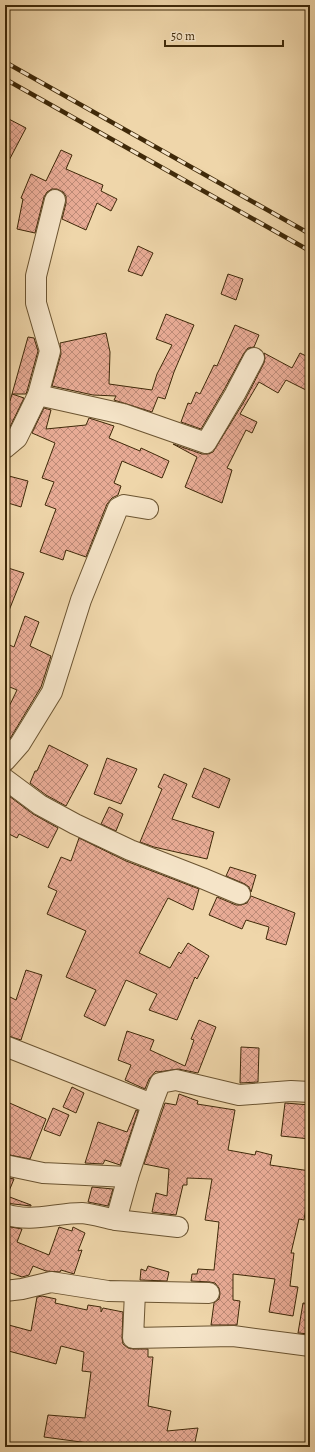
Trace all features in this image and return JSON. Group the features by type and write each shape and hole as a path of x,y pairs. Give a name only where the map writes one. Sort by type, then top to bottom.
{"street":[{"path":"5,448 17,438 38,395 50,351 36,303 36,276 55,200"},
{"path":"38,395 123,414 206,443 236,394 254,358"},
{"path":"5,761 20,744 52,692 81,600 118,508 124,504 148,509"},
{"path":"5,780 40,805 75,824 130,850 240,894"},
{"path":"5,1046 152,1104"},
{"path":"116,1220 128,1177 160,1083 176,1080 239,1095 292,1091 310,1092"},
{"path":"5,1165 43,1173 128,1177"},
{"path":"5,1214 13,1217 34,1218 83,1213 116,1220 178,1227"},
{"path":"5,1290 22,1289 51,1282 108,1291 209,1293"},
{"path":"135,1292 133,1338 233,1336 310,1346"}],"building":[{"path":"5,117 26,128 5,168"},
{"path":"61,150 72,155 66,169 103,185 101,191 117,199 111,211 97,203 86,230 62,219 66,196 63,192 57,189 52,189 47,192 44,197 35,233 17,229 23,199 21,198 31,174 46,181"},
{"path":"138,246 153,253 142,276 128,271"},
{"path":"228,274 243,279 236,300 221,294"},
{"path":"166,314 194,325 174,372 165,399 158,397 152,412 114,400 116,396 93,395 52,386 61,354 60,343 106,333 110,352 109,384 152,390 157,374 172,345 156,339"},
{"path":"235,325 259,335 254,347 248,348 244,353 201,429 181,422 188,403 191,404 196,392 200,394 214,365 217,366"},
{"path":"28,337 34,338 38,351 27,391 26,394 12,394"},
{"path":"264,353 292,368 300,353 310,358 310,392 286,380 278,393 259,382 240,414 257,422 252,433 246,430 227,468 232,470 222,503 185,487 197,457 173,444 202,454 213,452 245,400 264,363"},
{"path":"12,394 24,398 8,431 5,433 5,401 10,401"},
{"path":"44,408 51,410 46,429 86,425 89,418 114,426 109,438 140,451 141,448 169,461 162,478 122,461 114,483 121,486 118,495 112,498 107,504 86,557 66,550 63,560 40,552 56,509 45,505 54,482 42,478 55,443 32,433"},
{"path":"5,475 28,481 21,507 5,502"},
{"path":"5,567 24,573 6,618 5,618"},
{"path":"25,616 39,622 30,646 51,656 41,687 11,737 5,744 5,715 17,690 5,685 5,643 14,647"},
{"path":"49,745 88,765 66,806 46,795 30,783"},
{"path":"107,758 137,769 121,804 94,794"},
{"path":"204,768 230,779 219,808 192,797"},
{"path":"164,774 187,784 172,819 214,832 207,859 154,847 140,842 162,789 158,787"},
{"path":"5,793 33,814 58,828 48,848 19,834 17,838 5,832"},
{"path":"109,807 123,814 116,831 101,824"},
{"path":"79,838 126,861 199,889 193,910 168,898 139,953 170,968 179,952 181,954 188,943 209,956 197,979 195,977 177,1020 149,1010 157,994 126,980 105,1026 84,1016 96,990 66,977 86,931 47,914 57,891 48,887 61,857 71,861"},
{"path":"230,867 256,875 251,892 249,887 245,884 226,876"},
{"path":"251,896 295,913 286,945 266,939 269,927 246,920 242,929 209,915 217,897 236,905 241,905 247,903"},
{"path":"26,970 42,975 21,1040 5,1035 5,1009 10,997 16,1000"},
{"path":"199,1020 216,1027 198,1073 178,1069 156,1071 149,1079 145,1089 125,1080 131,1065 118,1060 127,1031 154,1040 150,1050 185,1066 194,1040 191,1039"},
{"path":"241,1047 259,1048 258,1082 240,1083"},
{"path":"72,1087 84,1093 76,1113 63,1107"},
{"path":"179,1094 198,1101 197,1104 235,1110 228,1150 255,1155 256,1151 272,1155 270,1165 310,1171 310,1204 307,1200 304,1220 299,1219 291,1253 294,1253 290,1286 298,1287 293,1316 269,1312 275,1279 233,1274 233,1300 240,1301 237,1325 211,1325 214,1303 219,1299 219,1288 215,1283 191,1281 192,1274 197,1274 198,1269 214,1270 219,1222 205,1220 212,1179 187,1178 187,1185 183,1185 176,1215 152,1212 156,1193 167,1196 169,1169 144,1164 165,1103 176,1105"},
{"path":"5,1101 46,1119 30,1159 5,1154"},
{"path":"285,1103 310,1105 310,1139 281,1136"},
{"path":"53,1108 69,1115 60,1136 44,1130"},
{"path":"136,1110 138,1111 120,1165 105,1160 103,1164 85,1163 98,1122 127,1132"},
{"path":"5,1177 14,1179 7,1196 31,1206 5,1203"},
{"path":"92,1187 113,1189 108,1206 88,1202"},
{"path":"5,1226 22,1229 17,1242 49,1255 59,1227 72,1231 73,1227 85,1233 78,1251 82,1250 74,1274 61,1270 60,1272 46,1271 33,1266 29,1275 22,1277 5,1271"},
{"path":"148,1266 169,1272 167,1281 140,1280 141,1269 146,1271"},
{"path":"42,1296 56,1299 55,1303 87,1310 88,1305 101,1307 101,1312 103,1308 123,1312 123,1344 128,1348 133,1349 148,1349 148,1357 153,1357 148,1406 171,1411 167,1431 198,1428 194,1447 118,1447 44,1437 48,1415 85,1418 91,1372 82,1371 84,1352 61,1346 56,1364 5,1350 5,1324 31,1331 37,1297"},
{"path":"303,1303 310,1304 310,1334 298,1333"}],"railway":[{"path":"5,62 310,234"},
{"path":"5,79 310,251"}]}
